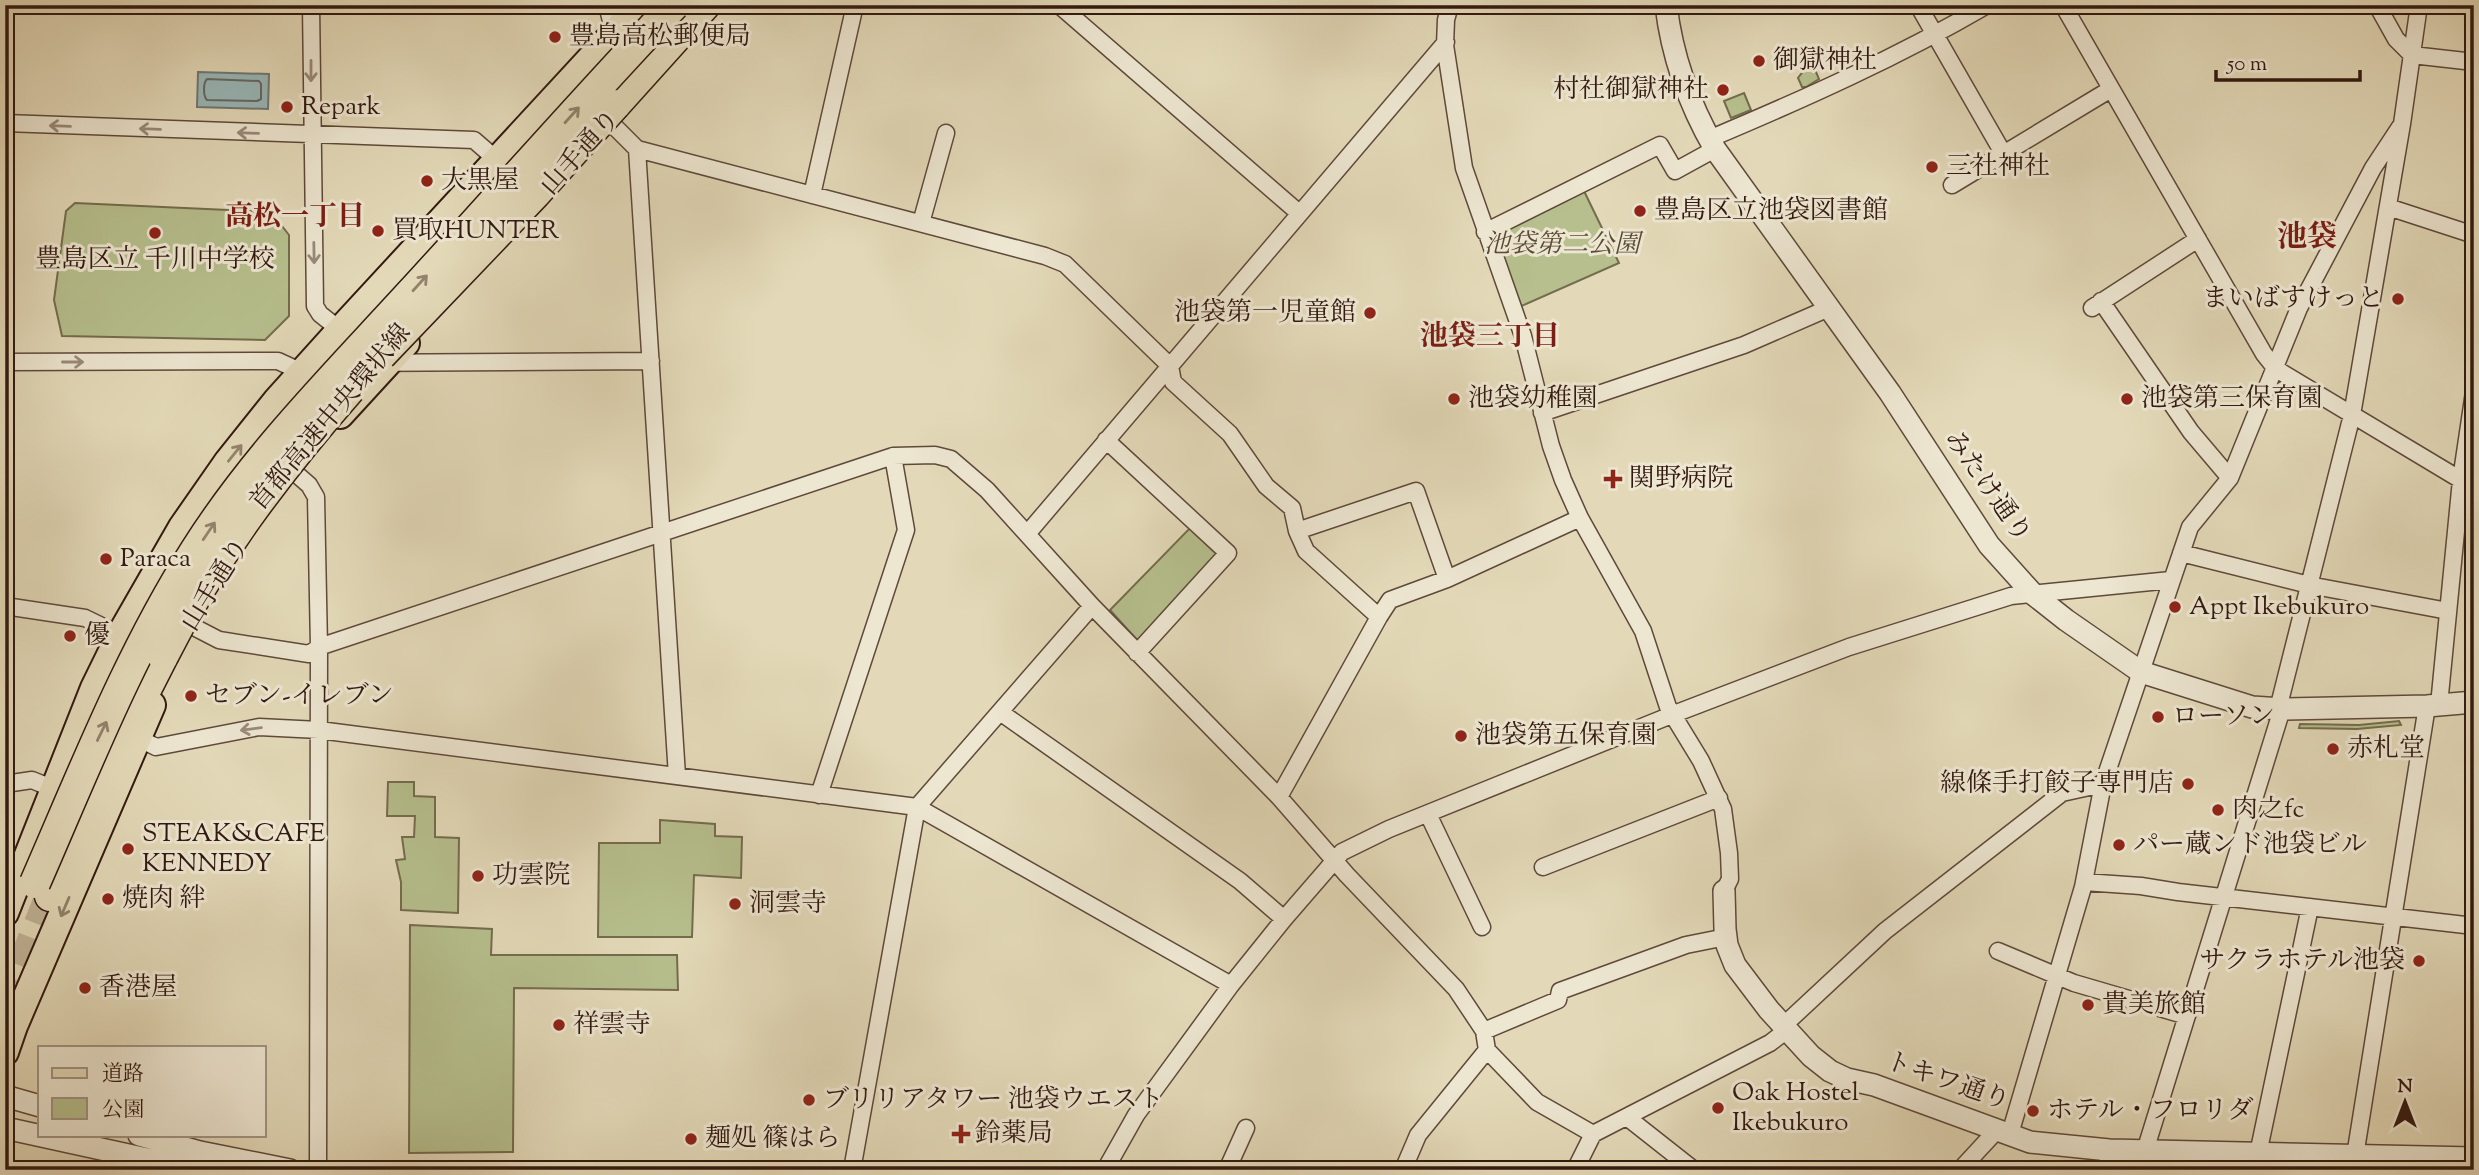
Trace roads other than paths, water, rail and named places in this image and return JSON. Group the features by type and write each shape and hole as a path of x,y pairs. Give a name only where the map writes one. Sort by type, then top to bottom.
{"highway":[{"name":"首都高速中央環状線","path":"21,896 153,625 194,553 228,502 296,417 674,5"},
{"name":"首都高速中央環状線","path":"21,896 107,766 173,636 253,508 314,430 361,376 535,194 705,5"}],"main road":[{"path":"21,896 54,789 94,688 120,635 190,516 228,461 340,330 640,5"},
{"name":"山手通り","path":"5,1052 174,654 243,540 293,471 340,416 714,5"}],"street":[{"path":"310,5 315,306 320,314 340,330"},
{"path":"607,5 614,33"},
{"path":"812,195 855,5"},
{"path":"1059,5 1300,213"},
{"path":"1450,5 1446,20 1446,42 1464,168 1522,336 1563,480 1580,519 1643,631 1668,707 1719,798 1726,822 1730,853 1730,879 1724,891"},
{"name":"みたけ通り","path":"1666,5 1676,60 1698,119 1712,144 1890,393 1989,545 2033,594 2141,672 2252,707 2280,709 2474,702"},
{"path":"1918,5 2003,153"},
{"path":"2063,5 2264,354 2276,369 2468,481"},
{"path":"2376,5 2396,39 2412,55 2474,62"},
{"path":"2145,1151 2280,709 2352,415 2402,124 2419,5"},
{"path":"1485,232 1660,145 1675,171 1712,144 1935,35 1985,6"},
{"path":"1027,534 1446,42"},
{"path":"1952,185 2111,89"},
{"path":"610,122 637,149 1050,257 1065,264 1170,366 1173,382 1230,434 1266,485 1292,508 1297,531 1306,551 1379,617"},
{"path":"5,124 474,140 497,160"},
{"path":"1960,1170 2004,1132 2057,975 2084,881 2103,784 2190,527 2230,478 2299,308 2373,168 2402,124"},
{"path":"921,223 946,133"},
{"path":"637,149 677,776"},
{"path":"2388,207 2474,234"},
{"path":"2198,239 2097,304 2191,432 2230,478"},
{"path":"1542,413 1744,345 1829,307"},
{"path":"5,362 278,360 307,367 651,361"},
{"path":"2355,1156 2448,611 2468,481 2474,392"},
{"path":"1106,440 1228,553 1137,653"},
{"path":"190,625 219,640 309,654 319,647 893,456 935,455 951,459 986,490 1092,606 1279,797 1334,860 1456,989 1484,1031 1487,1050 1537,1102 1593,1134"},
{"path":"820,795 906,530 893,456"},
{"path":"293,471 309,485 316,497 319,647 318,1170"},
{"path":"1297,531 1416,491 1447,579"},
{"path":"1279,797 1390,600 1447,579 1580,519"},
{"path":"2180,553 2309,585 2448,611"},
{"path":"1105,1170 1136,1115 1231,985 1342,852 1674,714 1849,647 2011,596 2171,580"},
{"path":"5,606 85,618 120,635"},
{"path":"852,1170 917,807 1092,606"},
{"path":"1000,712 1240,881 1284,919"},
{"path":"138,738 156,747 259,727 319,730 917,807 1231,985"},
{"path":"5,784 32,780 54,789"},
{"path":"1576,1170 1593,1134 1770,1043 1885,931 2052,801 2063,793 2103,784"},
{"path":"1543,867 1719,798"},
{"path":"1428,814 1482,927"},
{"path":"2084,881 2474,926"},
{"name":"トキワ通り","path":"1724,891 1726,937 1735,965 1785,1028 1829,1071 2031,1142 2108,1160 2145,1151 2307,1162 2355,1156 2471,1159"},
{"path":"2250,1159 2310,907"},
{"path":"1484,1031 1558,1000 1560,992 1662,954 1726,937"},
{"path":"1998,951 2074,984 2187,1016"},
{"path":"1403,1170 1418,1135 1487,1050"},
{"path":"5,1096 38,1105"},
{"path":"1628,1118 1694,1170"},
{"path":"5,1128 38,1135"},
{"path":"1227,1170 1245,1128"},
{"path":"42,1136 197,1170"},
{"path":"143,1136 200,1152 290,1170"}],"water":[{"path":"198,72 269,74 268,109 197,107"}],"tunnel":[{"path":"5,1008 50,896"}],"place":[{"name":"豊島高松郵便局","path":"555,37"},
{"name":"御獄神社","path":"1759,61"},
{"name":"村社御獄神社","path":"1723,90"},
{"name":"Repark","path":"287,107"},
{"name":"三社神社","path":"1932,167"},
{"name":"大黒屋","path":"427,181"},
{"name":"豊島区立池袋図書館","path":"1640,211"},
{"name":"買取HUNTER","path":"378,231"},
{"name":"豊島区立 千川中学校","path":"155,233"},
{"name":"まいばすけっと","path":"2398,299"},
{"name":"池袋第一児童館","path":"1370,313"},
{"name":"池袋幼稚園","path":"1454,399"},
{"name":"池袋第三保育園","path":"2127,399"},
{"name":"関野病院","path":"1613,479"},
{"name":"Paraca","path":"106,559"},
{"name":"Appt Ikebukuro","path":"2175,607"},
{"name":"優","path":"70,636"},
{"name":"セブン-イレブン","path":"191,696"},
{"name":"ローソン","path":"2158,717"},
{"name":"池袋第五保育園","path":"1461,736"},
{"name":"赤札堂","path":"2333,749"},
{"name":"線條手打餃子専門店","path":"2188,784"},
{"name":"肉之fc","path":"2218,810"},
{"name":"パー蔵ンド池袋ビル","path":"2119,845"},
{"name":"STEAK&CAFE KENNEDY","path":"128,849"},
{"name":"功雲院","path":"478,876"},
{"name":"焼肉 絆","path":"108,899"},
{"name":"洞雲寺","path":"735,904"},
{"name":"サクラホテル池袋","path":"2419,961"},
{"name":"香港屋","path":"85,988"},
{"name":"貴美旅館","path":"2088,1005"},
{"name":"祥雲寺","path":"559,1025"},
{"name":"ブリリアタワー 池袋ウエスト","path":"809,1100"},
{"name":"Oak Hostel Ikebukuro","path":"1718,1108"},
{"name":"ホテル・フロリダ","path":"2033,1111"},
{"name":"鈴薬局","path":"961,1134"},
{"name":"麺処 篠はら","path":"691,1139"}],"district":[{"name":"高松一丁目","path":"295,218"},
{"name":"池袋","path":"2307,238"},
{"name":"池袋三丁目","path":"1490,338"}],"park label":[{"name":"池袋第二公園","path":"1562,245"}]}
